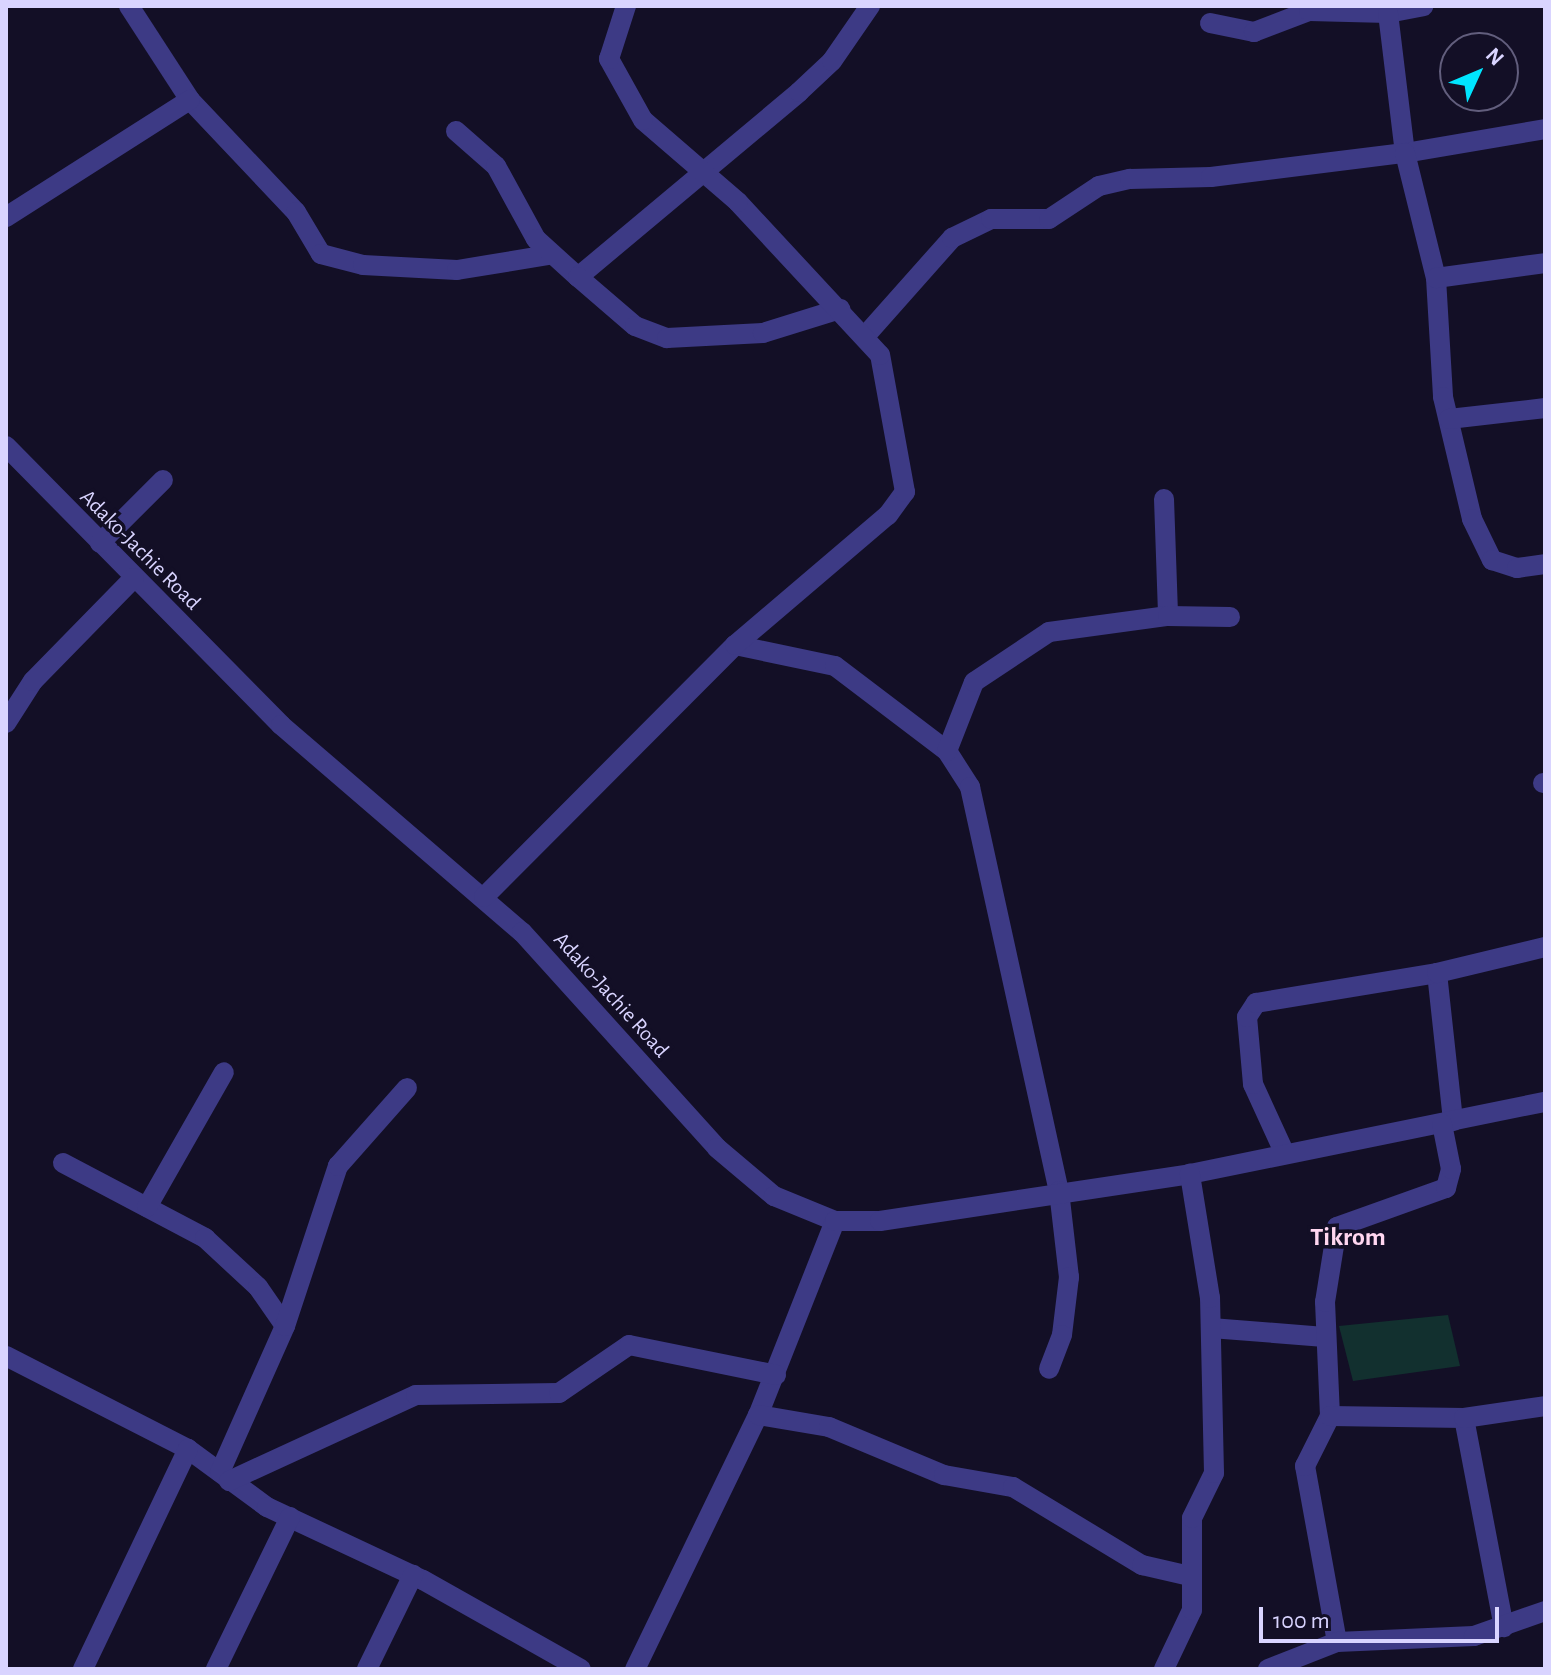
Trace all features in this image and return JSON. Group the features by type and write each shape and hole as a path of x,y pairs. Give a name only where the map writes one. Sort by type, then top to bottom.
{"street":[{"path":"129,6 190,100 296,212 321,254 363,265 457,270 549,255"},
{"path":"484,897 735,645 902,503 885,366 866,335 699,172 662,142 618,83 609,59 626,6"},
{"path":"578,277 832,61 870,6"},
{"path":"1210,23 1254,32 1309,11 1423,6"},
{"path":"1386,9 1405,153 1436,278 1449,419 1472,519 1492,560 1517,568 1545,564"},
{"path":"6,217 190,100"},
{"path":"866,335 930,257 991,219 1036,223 1099,186 1130,179 1211,177 1405,153 1545,129"},
{"path":"456,131 496,166 549,255 635,326 667,338 763,333 840,309"},
{"path":"1436,278 1545,263"},
{"path":"1449,419 1545,408"},
{"name":"Adako-Jachie Road","path":"6,446 281,725 484,897 717,1148 774,1196 835,1221"},
{"path":"100,543 163,480"},
{"path":"1164,499 1168,616"},
{"path":"6,723 33,681 134,578"},
{"path":"947,751 959,734 964,696 988,668 1049,632 1168,616 1230,617"},
{"path":"735,645 835,666 947,751 974,802 1059,1191 1069,1277 1062,1335 1049,1369"},
{"path":"1285,1154 1253,1084 1247,1017 1256,1003 1437,973 1545,947"},
{"path":"1337,1642 1305,1466 1330,1416 1325,1337 1337,1227 1446,1188 1451,1169 1437,973"},
{"path":"147,1207 224,1072"},
{"path":"225,1476 285,1326 338,1166 407,1088"},
{"path":"635,1669 776,1375 835,1221 880,1221 1059,1191 1190,1174 1545,1102"},
{"path":"63,1163 147,1207 229,1257 285,1326"},
{"path":"1164,1669 1192,1610 1192,1518 1214,1473 1211,1328 1190,1174"},
{"path":"1211,1328 1325,1337"},
{"path":"225,1476 416,1395 559,1393 629,1345 776,1375"},
{"path":"6,1356 188,1449 290,1517 413,1575 581,1669"},
{"path":"1330,1416 1464,1418 1545,1406"},
{"path":"758,1415 829,1427 967,1482 1013,1487 1142,1565 1190,1576"},
{"path":"1464,1418 1504,1627"},
{"path":"83,1669 188,1449"},
{"path":"216,1669 290,1517"},
{"path":"367,1669 413,1575"},
{"path":"1268,1669 1337,1642 1436,1642 1504,1627 1545,1611"}],"green space":[{"path":"1448,1315 1460,1366 1353,1381 1339,1326"}],"district":[{"name":"Tikrom","path":"1348,1238"}]}
